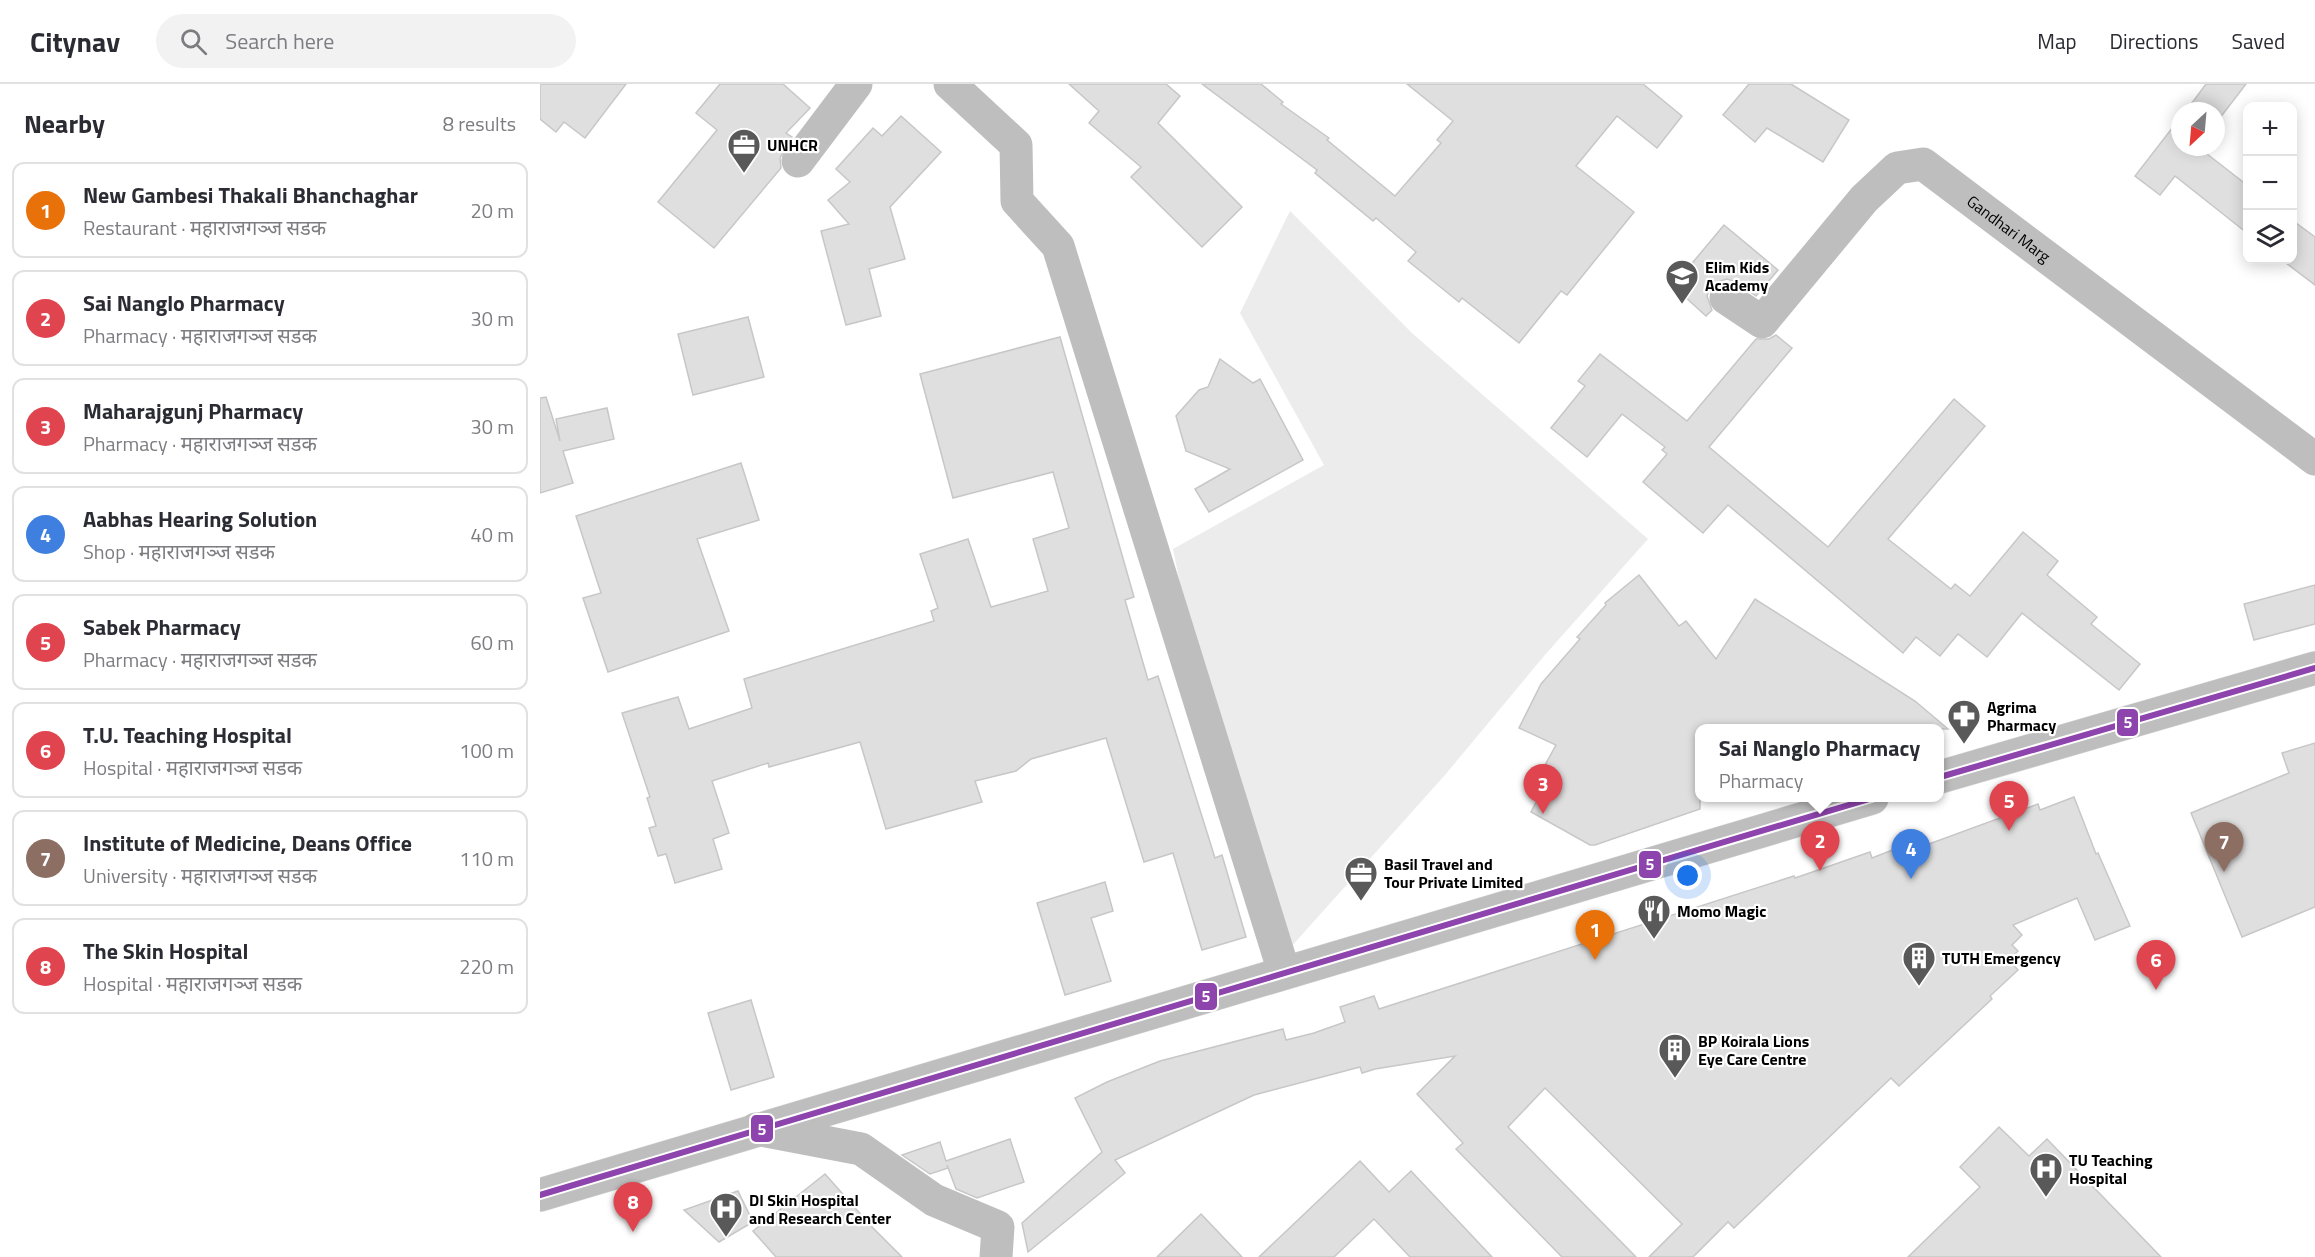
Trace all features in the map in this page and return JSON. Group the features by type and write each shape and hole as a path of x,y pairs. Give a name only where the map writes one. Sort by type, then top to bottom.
{"street":[{"path":"798,161 856,84"},
{"path":"950,84 1016,145 1017,201 1058,246 1284,972"},
{"name":"Gandhari Marg","path":"1726,298 1762,322 1864,199 1897,168 1923,164 2315,459"},
{"path":"1944,776 2302,671"},
{"path":"540,1195 1858,802"},
{"path":"756,1129 861,1149 934,1200 998,1227 996,1257"}],"shaded area":[{"path":"1290,211 1413,334 1648,539 1544,656 1445,775 1282,957 1216,763 1173,549 1324,465 1240,313"}],"building":[{"path":"540,84 626,84 585,138 564,122 556,132 540,119"},
{"path":"720,84 783,84 810,108 786,133 792,137 780,158 781,168 714,248 658,202 717,130 696,113"},
{"path":"1069,84 1166,84 1180,96 1158,123 1242,207 1202,247 1131,177 1141,167 1089,123 1099,111"},
{"path":"1202,84 1261,84 1283,102 1281,104 1329,138 1327,140 1395,196 1441,143 1437,140 1453,121 1407,84 1643,84 1682,116 1657,148 1617,116 1576,166 1634,212 1567,295 1561,291 1519,343 1462,298 1459,302 1408,261 1416,252 1376,218 1373,221 1315,173 1317,170"},
{"path":"1749,84 1791,84 1849,120 1823,162 1767,128 1755,142 1723,115"},
{"path":"2206,84 2246,84 2225,111 2225,102 2193,102"},
{"path":"901,116 941,152 890,207 905,259 869,269 881,316 846,325 821,231 849,224 828,200 850,182 836,169 873,128 882,136"},
{"path":"2171,130 2171,156 2210,156 2243,182 2243,230 2175,176 2160,195 2135,176"},
{"path":"2297,224 2315,237 2315,285 2287,264 2297,264"},
{"path":"1724,225 1778,270 1756,296 1736,282 1727,279 1717,282 1710,288 1707,296 1712,310 1706,316 1673,286"},
{"path":"748,317 764,377 693,395 678,334"},
{"path":"1776,335 1792,348 1709,447 1828,547 1954,399 1985,426 1888,539 1951,589 1955,584 1970,596 2023,532 2058,561 2047,575 2097,617 2091,624 2140,664 2119,690 2022,613 1987,657 1958,634 1940,656 1916,637 1903,653 1728,505 1703,533 1643,482 1667,454 1662,450 1665,447 1622,414 1587,457 1551,428 1585,386 1578,381 1600,354 1687,421 1756,339 1769,339"},
{"path":"1060,337 1134,597 1125,600 1148,680 1158,676 1215,858 1222,855 1246,937 1202,950 1173,853 1144,862 1106,738 1031,759 1016,771 975,781 982,802 886,829 860,742 769,767 768,763 712,781 729,833 713,839 722,869 675,883 666,854 658,856 649,828 656,826 647,798 650,797 622,713 678,697 689,729 752,708 744,679 934,621 931,611 938,608 920,554 968,539 991,607 1048,591 1033,539 1069,528 1053,472 953,498 920,374"},
{"path":"1220,359 1253,383 1260,379 1303,460 1209,512 1195,489 1230,469 1186,451 1176,416 1199,390 1208,387"},
{"path":"546,397 560,441 556,419 607,408 614,439 563,451 573,483 540,493 540,398"},
{"path":"741,463 759,520 697,539 729,631 608,672 583,598 601,593 576,516"},
{"path":"1639,575 1679,626 1686,621 1716,659 1755,599 1915,701 1942,724 1695,724 1695,802 1700,802 1700,809 1590,845 1531,812 1549,778 1540,774 1556,745 1519,728 1541,684 1580,639 1577,637 1606,605 1605,603"},
{"path":"2315,585 2315,624 2254,640 2244,604"},
{"path":"2315,743 2315,907 2242,937 2191,813 2289,773 2282,753"},
{"path":"2074,797 2096,854 2098,853 2130,926 2095,940 2077,898 2013,925 2022,935 2012,945 2018,951 2009,960 2018,970 1990,996 1992,999 1899,1086 1891,1078 1734,1228 1728,1222 1693,1257 1649,1257 1682,1224 1545,1088 1508,1127 1636,1257 1562,1257 1456,1149 1463,1143 1417,1094 1455,1056 1362,1073 1360,1067 1254,1095 1115,1160 1125,1173 1028,1252 1022,1223 1102,1152 1075,1098 1107,1082 1160,1061 1283,1029 1286,1040 1314,1033 1345,1022 1340,1007 1374,996 1379,1009 1794,876 1795,878 1870,852 1872,858 1926,837 1929,844 2038,804 2040,810"},
{"path":"1105,882 1113,911 1091,918 1111,981 1065,995 1037,903"},
{"path":"751,1000 774,1077 731,1090 708,1013"},
{"name":"TU Teaching Hospital","path":"1999,1127 2029,1156 2047,1139 2161,1257 1908,1257 1980,1187 1960,1167"},
{"path":"1010,1139 1024,1182 977,1198 956,1189 947,1165 948,1168 930,1174 902,1155 940,1142 946,1161"},
{"path":"1360,1161 1389,1192 1411,1171 1492,1257 1410,1257 1374,1219 1334,1257 1259,1257"},
{"path":"825,1174 902,1257 776,1257 753,1231"},
{"name":"DI Skin Hospital and Research Center","path":"738,1191 753,1222 719,1242 684,1210"},
{"path":"1201,1214 1242,1257 1157,1257"}],"transit line":[{"name":"5","path":"1944,776 2315,668"},
{"name":"5","path":"540,1195 1859,802"}],"place":[{"name":"UNHCR","path":"744,174"},
{"name":"Elim Kids Academy","path":"1682,305"},
{"name":"Agrima Pharmacy","path":"1964,745"},
{"name":"Maharajgunj Pharmacy","path":"1543,814"},
{"name":"Sabek Pharmacy","path":"2009,831"},
{"name":"Sai Nanglo Pharmacy","path":"1820,871"},
{"name":"Institute of Medicine, Deans Office","path":"2224,872"},
{"name":"Aabhas Hearing Solution","path":"1911,879"},
{"name":"Basil Travel and Tour Private Limited","path":"1361,902"},
{"name":"Momo Magic","path":"1654,940"},
{"name":"New Gambesi Thakali Bhanchaghar","path":"1595,960"},
{"name":"TUTH Emergency","path":"1919,987"},
{"name":"T.U. Teaching Hospital","path":"2156,990"},
{"name":"BP Koirala Lions Eye Care Centre","path":"1675,1079"},
{"name":"TU Teaching Hospital","path":"2046,1198"},
{"name":"The Skin Hospital","path":"633,1232"},
{"name":"DI Skin Hospital and Research Center","path":"726,1238"}]}
